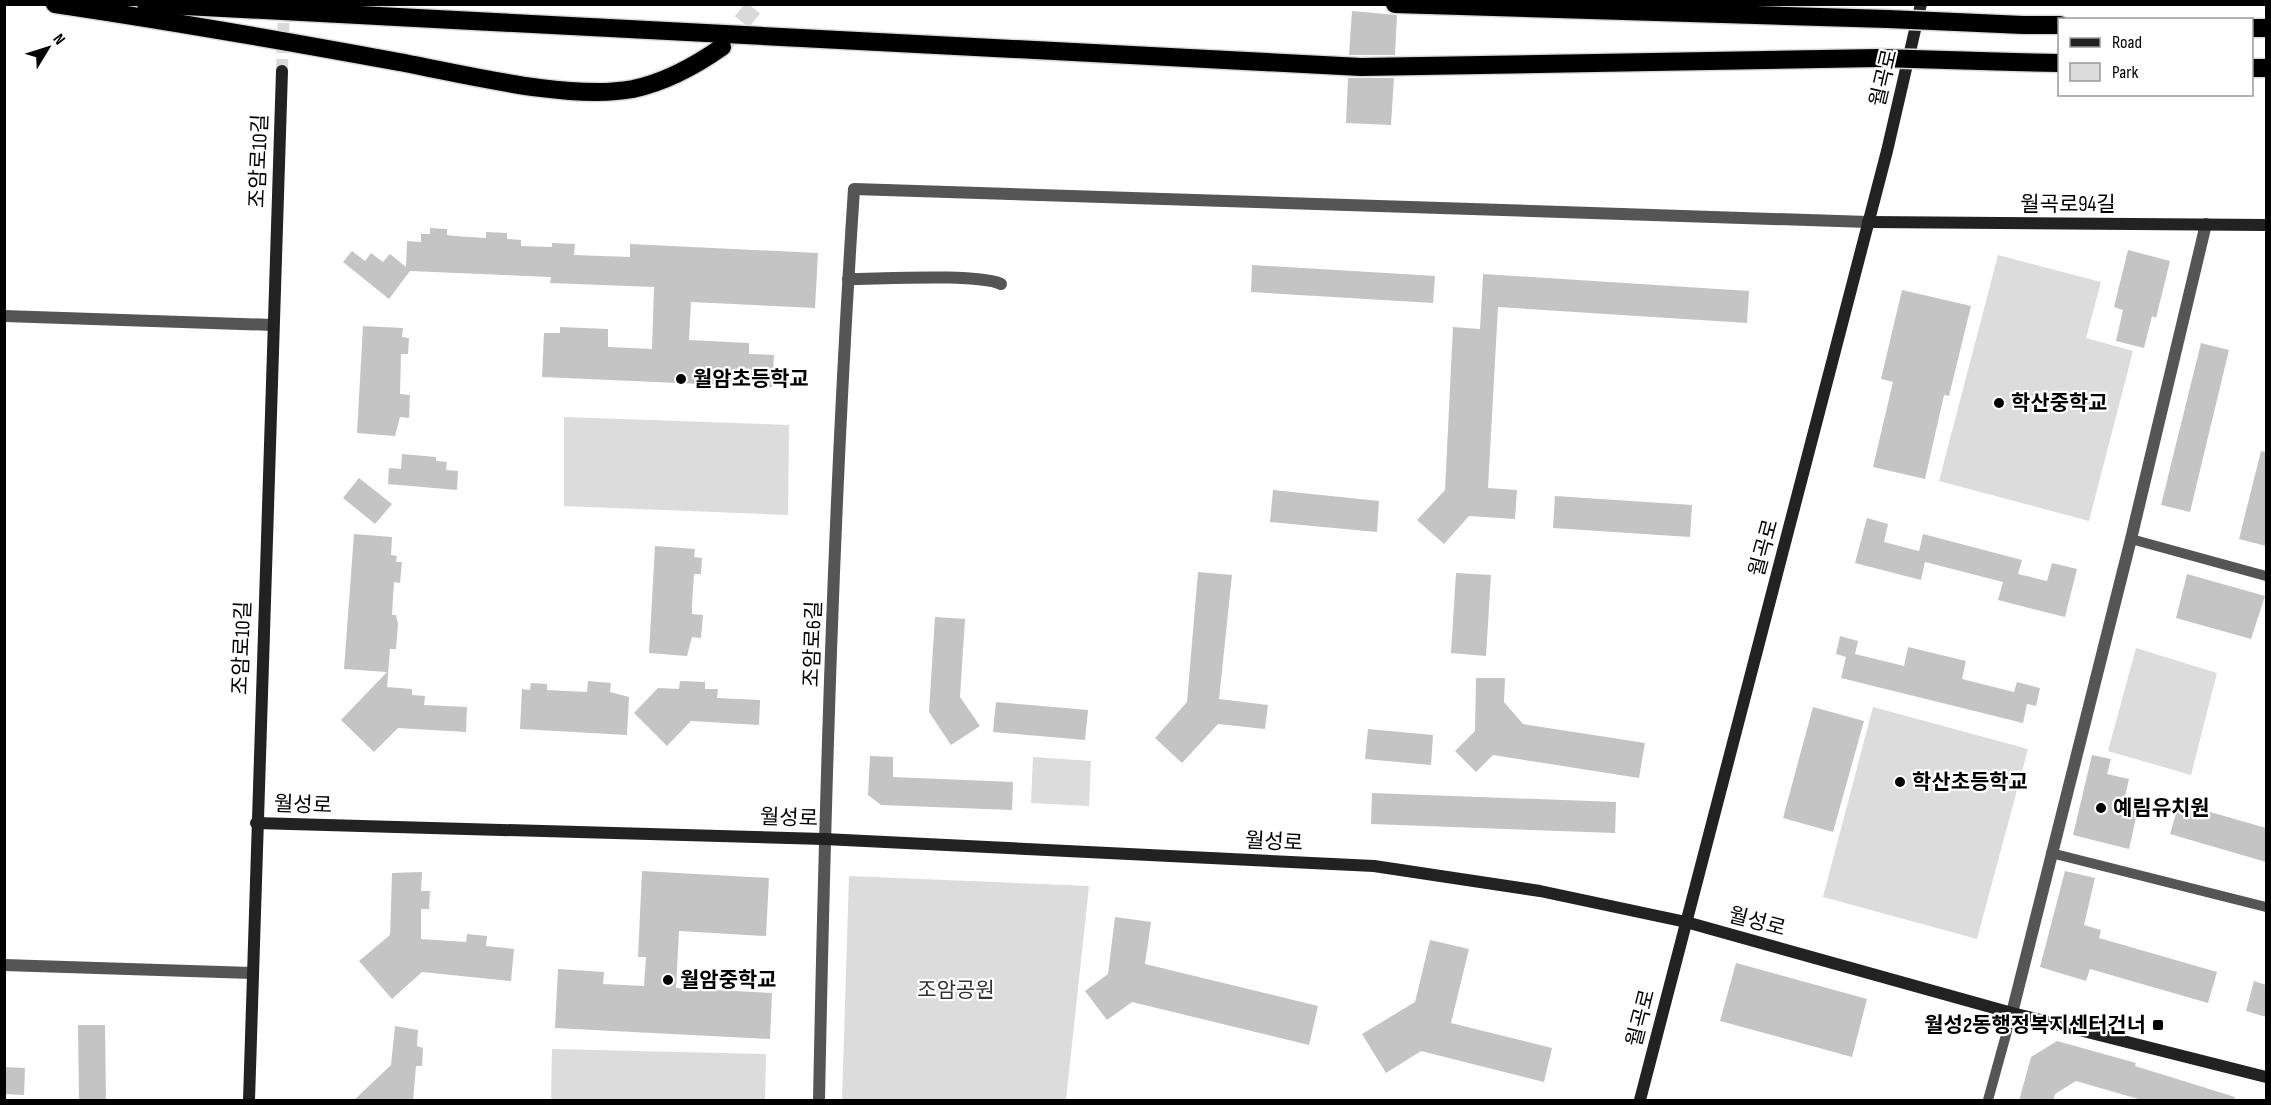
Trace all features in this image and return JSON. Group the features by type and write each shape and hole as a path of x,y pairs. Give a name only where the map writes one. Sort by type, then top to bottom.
{"highway":[{"path":"55,4 195,25 515,84 582,90 631,89 664,80 701,62 722,47"},
{"path":"146,4 1361,68 1879,58 2058,63"},
{"path":"1395,4 2058,26"}],"street":[{"name":"월곡로","path":"1640,1101 1868,222 1921,4"},
{"name":"조암로10길","path":"249,1101 256,823 282,71"},
{"name":"조암로6길","path":"819,1101 824,839 848,279 854,189 1868,222"},
{"name":"월곡로94길","path":"1868,222 2266,225"},
{"path":"2012,1012 2131,539 2206,224"},
{"path":"848,279 993,280 1001,284"},
{"path":"4,316 273,325"},
{"name":"월성로","path":"256,823 824,839 1374,866 1540,891 1686,922 2012,1012 2266,1077"},
{"path":"4,964 252,973"}],"lane":[{"path":"2131,539 2266,576"},
{"path":"2051,853 2266,908"},
{"path":"1988,1101 2012,1012"}],"green space":[{"path":"1998,255 2101,282 2086,338 2133,351 2089,521 1939,481"},
{"path":"564,417 789,425 788,515 564,506"},
{"path":"2136,648 2217,673 2191,775 2108,751"},
{"path":"1873,707 2028,749 1977,939 1823,897"},
{"path":"1033,757 1091,761 1089,806 1031,803"},
{"name":"조암공원","path":"849,876 1089,886 1066,1100 842,1100"},
{"path":"552,1049 766,1054 765,1100 551,1100"}],"building":[{"path":"1352,11 1397,15 1395,55 1349,55"},
{"path":"1348,78 1394,78 1391,125 1346,123"},
{"path":"430,228 447,229 447,235 455,236 486,238 486,232 507,233 507,239 521,240 521,246 552,247 552,243 575,244 574,255 630,257 630,244 818,253 815,308 691,302 689,340 749,343 749,354 774,355 772,387 542,377 544,333 560,333 560,327 608,329 608,347 652,349 654,287 550,283 551,277 410,271 389,299 343,262 352,251 365,261 371,253 383,262 390,254 406,267 407,241 421,242 421,234 430,234"},
{"path":"2128,250 2170,261 2156,318 2152,316 2144,348 2116,341 2123,310 2114,307"},
{"path":"1252,265 1435,276 1433,303 1251,292"},
{"path":"1483,274 1749,291 1747,323 1498,307 1488,488 1517,490 1515,519 1469,516 1444,544 1417,520 1445,490 1453,327 1480,329"},
{"path":"1902,290 1971,306 1949,396 1944,395 1925,479 1873,467 1893,382 1881,379"},
{"path":"363,326 403,328 402,337 409,338 408,354 401,354 400,394 410,395 409,418 400,417 395,436 357,433"},
{"path":"2201,343 2229,350 2190,512 2161,505"},
{"path":"2261,451 2266,452 2266,546 2239,539"},
{"path":"402,454 436,457 436,461 447,462 446,470 458,471 457,490 388,484 389,468 401,469"},
{"path":"359,478 392,504 375,524 343,498"},
{"path":"1273,490 1379,501 1377,532 1270,522"},
{"path":"1555,496 1692,505 1690,537 1553,528"},
{"path":"1867,518 1888,524 1884,542 1919,551 1923,534 2022,560 2018,574 2047,581 2052,563 2077,569 2065,617 1998,600 2003,582 1925,562 1921,580 1855,563"},
{"path":"354,534 392,537 391,555 397,556 396,562 402,562 400,583 394,582 392,615 396,615 398,624 396,649 390,649 387,687 412,689 412,695 425,696 424,705 467,707 466,732 398,728 374,752 341,720 387,672 344,669"},
{"path":"655,546 695,549 694,557 702,558 701,574 694,574 692,604 692,614 703,615 701,638 692,637 687,656 649,653"},
{"path":"1198,572 1232,575 1219,699 1268,705 1265,729 1218,724 1182,763 1155,738 1187,702"},
{"path":"1456,573 1491,575 1486,656 1451,653"},
{"path":"2187,574 2265,596 2251,639 2176,618"},
{"path":"935,617 965,619 960,697 980,726 951,745 929,712"},
{"path":"1840,636 1858,641 1855,654 1904,666 1908,647 1966,661 1962,679 2014,692 2017,682 2040,688 2036,706 2027,704 2023,723 1841,678 1846,657 1836,654"},
{"path":"1476,678 1505,678 1504,702 1523,724 1645,743 1639,778 1493,755 1476,772 1455,751 1475,731"},
{"path":"588,681 611,683 610,692 629,697 627,735 520,729 522,689 530,690 531,683 547,684 547,690 587,692"},
{"path":"680,681 705,682 705,689 718,689 717,698 760,700 759,725 691,721 667,746 634,713 658,688 679,689"},
{"path":"996,702 1088,710 1085,740 993,732"},
{"path":"1813,707 1864,721 1833,832 1783,818"},
{"path":"1368,729 1433,735 1431,765 1365,759"},
{"path":"2092,755 2111,759 2107,774 2129,779 2123,805 2138,809 2129,849 2073,835"},
{"path":"870,756 893,757 893,777 1013,782 1012,810 881,805 868,795"},
{"path":"1372,793 1616,802 1615,833 1371,824"},
{"path":"2179,803 2266,828 2266,862 2170,834"},
{"path":"642,871 769,878 766,936 679,931 676,988 772,993 770,1039 555,1028 558,969 604,972 603,984 644,986 646,957 638,957"},
{"path":"2065,871 2095,878 2084,925 2101,930 2099,938 2217,972 2208,1003 2090,969 2086,981 2040,967"},
{"path":"422,872 421,891 430,891 429,909 421,909 421,939 466,942 467,934 487,936 486,946 514,949 511,981 422,972 392,999 359,961 390,935 392,873"},
{"path":"1115,917 1151,922 1145,964 1318,1006 1309,1045 1132,1002 1107,1020 1085,991 1108,974"},
{"path":"1430,940 1469,949 1451,1023 1552,1048 1544,1082 1421,1051 1386,1073 1362,1034 1415,1002"},
{"path":"1736,963 1867,999 1852,1057 1720,1021"},
{"path":"2254,981 2266,985 2266,1017 2246,1011"},
{"path":"78,1025 105,1025 106,1101 79,1101"},
{"path":"395,1026 418,1030 417,1046 423,1048 422,1066 416,1066 413,1101 353,1101 391,1065"},
{"path":"2057,1041 2136,1063 2135,1066 2235,1097 2235,1101 2145,1101 2076,1081 2055,1094 2053,1101 2019,1101 2031,1057"},
{"path":"4,1067 25,1068 24,1095 4,1094"}],"tunnel":[{"path":"282,71 284,4"},
{"path":"725,43 756,4"}],"place":[{"name":"월암초등학교","path":"681,379"},
{"name":"학산중학교","path":"1999,403"},
{"name":"학산초등학교","path":"1900,782"},
{"name":"예림유치원","path":"2101,808"},
{"name":"월암중학교","path":"668,980"},
{"name":"월성2동행정복지센터건너","path":"2158,1025"}]}
